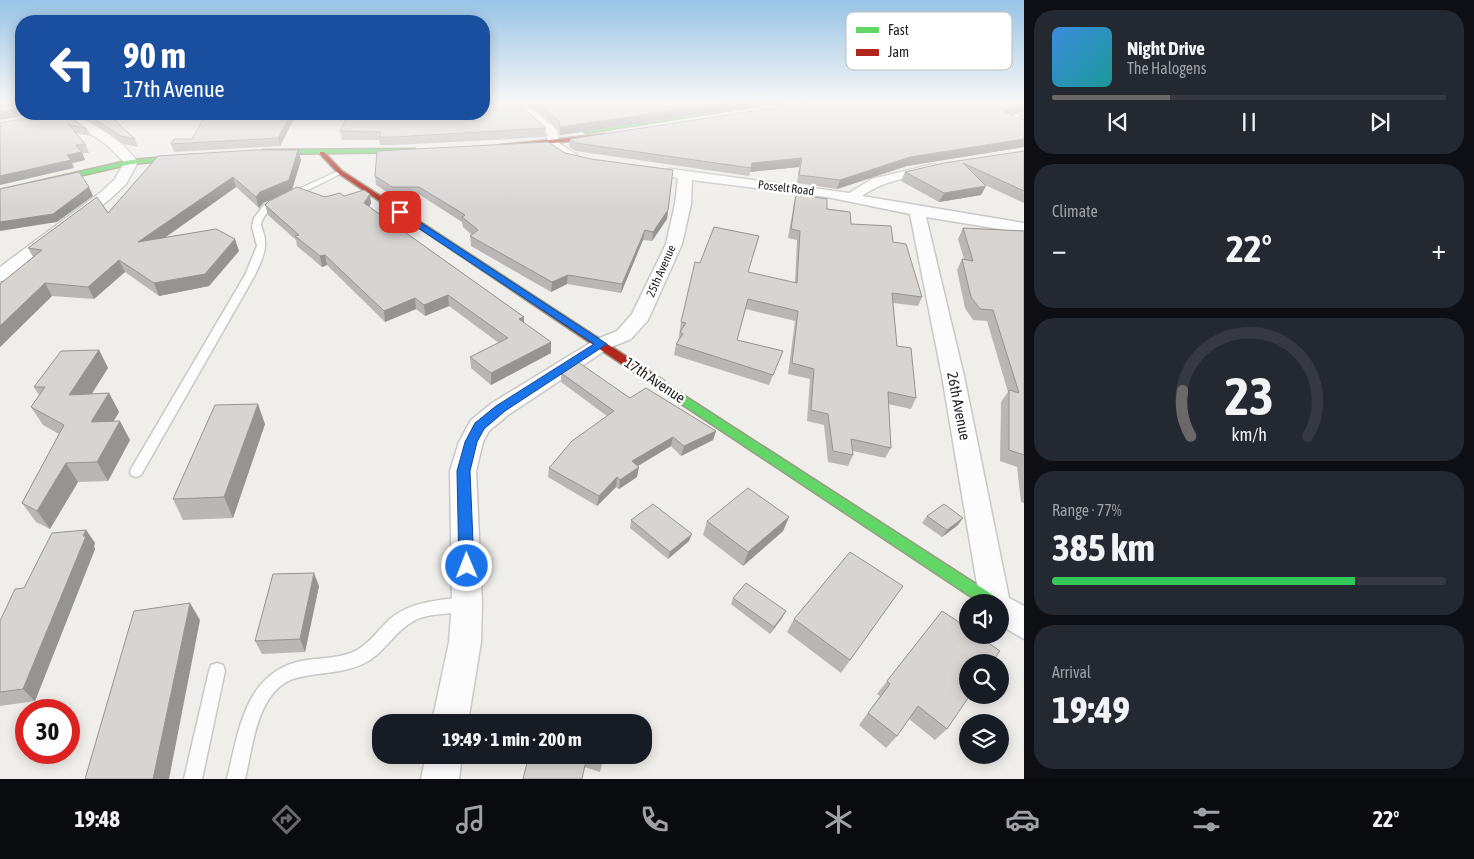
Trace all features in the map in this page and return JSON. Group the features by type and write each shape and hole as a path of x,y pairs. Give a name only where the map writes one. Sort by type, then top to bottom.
{"street":[{"path":"103,138 127,153 131,162"},
{"path":"489,148 561,138"},
{"path":"550,140 562,152 586,160"},
{"path":"249,153 426,150"},
{"name":"17th Avenue","path":"322,153 340,172 979,594"},
{"path":"0,192 131,162 206,156"},
{"path":"0,276 104,196 120,181 131,162"},
{"path":"852,198 854,193 875,182 952,165"},
{"name":"Posselt Road","path":"657,171 852,198 917,211 1024,228"},
{"name":"25th Avenue","path":"452,714 465,642 467,603 463,471 471,442 479,426 500,409 602,344 624,335 641,316 674,244 683,204 685,175"},
{"name":"26th Avenue","path":"917,211 953,376 994,594"},
{"path":"1009,614 1024,624"},
{"path":"440,779 442,764"}],"lane":[{"path":"136,472 250,275 262,247 262,238 256,227 262,212 284,199 340,172"},
{"path":"236,779 260,696 278,676 296,670 350,661 365,654 406,616 421,611 467,603"},
{"path":"193,779 217,671"}],"building":[{"path":"0,138 80,138 86,145 76,145 82,152 67,155 71,160 0,176"},
{"path":"272,138 171,144 174,139"},
{"path":"1024,138 910,157 840,180 799,175 802,158 752,163 751,168 576,143 570,139"},
{"path":"548,142 565,153 591,159 673,170 668,210 653,232 645,230 622,284 568,275 552,282 470,236 478,230 462,217 465,215 419,187 392,187 375,176 377,151"},
{"path":"254,150 298,150 289,180 260,192 256,197 233,177 138,242 216,229 235,239 205,274 154,283 119,260 88,287 45,283 0,326 0,284 42,250 28,248 97,197 108,213 158,156"},
{"path":"1024,151 1024,191 963,163 986,186 944,193 905,172 944,163"},
{"path":"79,172 89,187 53,214 0,222 0,189"},
{"path":"297,187 325,197 340,193 344,196 364,190 370,194 364,203 524,317 519,319 551,342 491,373 470,357 508,338 448,295 424,305 415,298 384,311 325,255 320,256 295,236 299,235 265,205 269,201"},
{"path":"796,194 827,199 827,209 850,212 851,224 891,226 893,242 906,244 922,297 892,293 897,346 911,348 916,398 888,392 891,448 851,439 853,455 833,451 828,414 811,410 814,369 792,363 798,311 748,299 737,340 783,351 773,375 676,344 683,334 680,332 686,323 681,322 695,262 700,263 714,227 759,236 748,272 797,283 800,231 791,229"},
{"path":"963,228 1024,231 1024,455 1009,450 1009,390 1019,393 993,310 980,309 971,297 962,259 973,261"},
{"path":"99,350 69,395 109,393 91,422 120,421 97,462 66,463 37,511 22,503 64,425 31,407 45,387 34,387 61,351"},
{"path":"578,362 630,398 646,388 716,431 684,446 673,437 632,461 639,467 620,480 617,477 599,496 549,468 572,441 614,411 561,373"},
{"path":"258,404 224,497 173,499 215,405"},
{"path":"748,488 789,517 748,552 707,521"},
{"path":"653,504 692,534 670,552 631,520"},
{"path":"944,504 963,518 947,530 927,516"},
{"path":"86,530 83,536 86,536 23,689 0,692 0,621 15,589 24,588 52,533"},
{"path":"850,552 903,586 850,660 794,619"},
{"path":"314,573 300,639 255,641 273,574"},
{"path":"746,583 786,611 774,627 733,598"},
{"path":"190,603 153,779 85,779 134,611"},
{"path":"942,611 959,622 959,644 990,644 1000,651 998,654 959,654 959,704 964,704 947,729 918,706 897,736 868,713 890,684 887,681"},
{"path":"527,764 585,764 582,779 523,779"}],"traffic: fast":[{"path":"263,152 415,151"},
{"path":"0,192 131,162 192,157"},
{"path":"660,384 979,594"}],"traffic: jam":[{"path":"500,147 583,138"},
{"path":"322,153 340,172 660,384"}],"route":[{"path":"400,212 602,344 500,409 479,426 471,442 463,471 467,566"}]}
